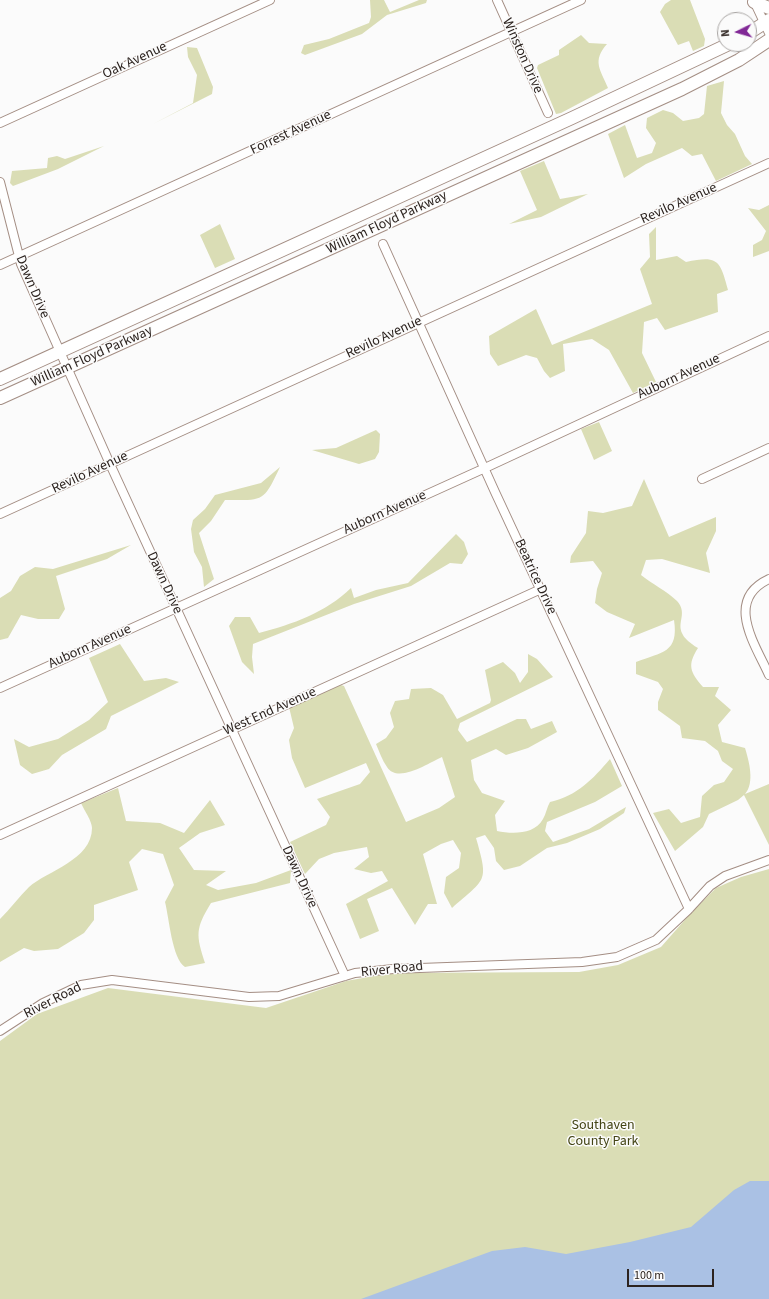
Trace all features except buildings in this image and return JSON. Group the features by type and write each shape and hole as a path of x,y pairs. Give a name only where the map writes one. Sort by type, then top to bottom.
{"highway":[{"path":"754,1 769,8"},
{"path":"757,30 767,26"},
{"name":"William Floyd Parkway","path":"0,398 682,89 728,66 769,40"},
{"name":"William Floyd Parkway","path":"0,379 565,122 717,50"}],"street":[{"name":"Oak Avenue","path":"0,123 270,0"},
{"name":"Winston Drive","path":"497,0 548,112"},
{"name":"Forrest Avenue","path":"0,265 581,0"},
{"path":"754,1 767,26"},
{"name":"Revilo Avenue","path":"0,514 769,163"},
{"name":"Dawn Drive","path":"0,182 18,257 110,464 345,976"},
{"name":"Beatrice Drive","path":"383,244 689,908"},
{"name":"Auborn Avenue","path":"0,688 485,468 769,336"},
{"path":"702,479 769,448"},
{"path":"769,579 754,588 749,596 745,612 748,629 769,675"},
{"name":"West End Avenue","path":"0,835 541,589"},
{"name":"River Road","path":"0,1031 42,1003 81,985 112,980 249,997 279,996 355,973 401,968 582,962 617,957 656,940 710,886 725,876 769,860"}],"green space":[{"path":"370,0 384,0 390,12 419,0 427,0 426,3 387,15 362,34 305,55 301,53 304,45 329,39 369,23 371,17"},
{"path":"671,0 690,0 705,39 704,46 693,51 689,41 678,45 660,12 665,4"},
{"path":"581,35 589,43 607,44 600,55 599,65 608,88 561,113 556,114 537,68 538,65 559,55 559,50"},
{"path":"187,47 197,48 213,87 212,94 153,124 193,103 197,75 188,57"},
{"path":"724,81 721,113 727,125 735,134 745,156 752,164 716,181 702,154 692,156 682,148 646,164 624,178 608,134 625,125 637,158 652,153 656,143 646,128 647,118 663,110 673,113 683,121 699,118 704,114 707,86"},
{"path":"104,146 58,169 13,186 10,183 12,171 47,168 48,158 57,156 65,159"},
{"path":"544,161 560,199 588,194 541,217 509,224 537,210 520,171"},
{"path":"769,205 769,251 753,257 753,245 762,240 766,231 748,208 759,210"},
{"path":"220,224 235,259 215,268 200,235"},
{"path":"656,227 656,260 677,256 686,262 705,259 716,262 723,272 728,290 717,294 718,312 665,330 657,318 644,322 642,353 656,382 633,393 609,350 592,339 563,344 565,371 550,378 544,371 537,358 526,355 498,366 490,354 489,336 536,309 552,345 652,304 640,269 650,257 649,234"},
{"path":"599,422 612,451 594,460 581,429"},
{"path":"376,430 380,434 379,452 375,459 359,464 312,450 336,448"},
{"path":"280,467 270,487 261,497 248,500 225,500 211,521 199,533 214,579 204,587 202,567 194,552 191,529 193,520 205,509 215,495 261,483"},
{"path":"644,479 669,537 716,517 716,531 706,553 710,573 662,559 646,560 641,575 669,594 681,607 681,629 683,635 688,641 698,648 691,664 693,673 703,687 719,687 715,696 731,710 718,725 722,742 745,748 750,772 750,784 745,794 769,784 769,845 744,795 738,800 709,814 703,827 675,851 653,813 669,809 681,823 700,817 702,796 714,785 724,782 733,769 722,761 718,751 705,741 682,738 680,726 658,710 658,702 663,689 658,682 636,674 636,662 661,653 667,650 671,645 674,639 675,631 674,620 629,638 635,624 607,612 595,603 597,589 602,573 593,561 570,563 571,556 586,533 588,511 603,513 632,506"},
{"path":"456,534 464,542 468,554 462,564 450,563 411,586 354,604 253,644 252,657 254,674 242,662 229,626 235,617 250,617 259,633 284,626 319,611 341,597 351,588 354,598 376,590 408,583"},
{"path":"131,545 107,559 56,576 65,609 59,619 38,619 21,615 8,638 0,640 0,598 11,591 20,576 35,567 53,569"},
{"path":"120,644 144,681 166,678 179,682 111,716 106,729 62,755 49,769 32,774 20,765 14,739 29,747 58,739 89,720 108,702 89,658"},
{"path":"528,654 537,659 553,677 460,723 458,730 467,742 517,719 526,719 531,729 552,721 557,732 528,748 506,755 496,749 471,760 474,780 482,793 505,801 495,815 497,831 516,833 528,831 534,828 543,819 550,802 568,796 584,786 610,759 622,786 595,802 547,822 545,831 553,842 589,829 626,807 624,813 600,829 567,843 547,848 520,866 504,870 496,861 494,848 485,835 476,838 483,864 482,879 472,891 452,908 444,893 446,877 459,868 461,853 453,840 441,844 423,854 437,904 428,904 415,925 392,888 367,899 379,931 360,939 346,904 388,881 382,871 371,873 354,869 369,857 367,847 334,853 319,859 305,874 290,842 326,825 330,817 317,799 360,784 370,772 366,763 305,788 292,758 289,740 294,728 289,707 341,685 344,686 406,822 439,808 455,797 442,757 406,773 392,772 385,764 376,744 386,738 394,727 390,713 395,701 409,699 411,689 431,688 443,695 457,719 490,703 491,700 485,670 503,662 515,673 520,683 528,672"},
{"path":"118,788 126,821 160,823 184,833 210,800 225,825 200,833 179,848 194,870 226,871 206,885 218,890 256,883 291,870 290,883 211,903 202,919 199,932 200,945 205,963 185,967 177,956 174,947 165,902 174,885 163,854 142,849 129,862 138,890 94,905 94,920 84,933 58,949 34,951 24,948 0,962 0,919 29,887 67,864 77,857 85,848 90,839 92,825 81,803"},
{"name":"Southaven County Park","path":"769,869 769,1299 0,1299 0,1041 37,1014 108,988 266,1008 346,981 391,973 579,972 618,965 661,947 690,914 716,888 741,877"}],"water":[{"path":"750,1181 769,1181 769,1299 361,1299 492,1251 525,1247 566,1254 630,1242 691,1227 734,1190"}]}
